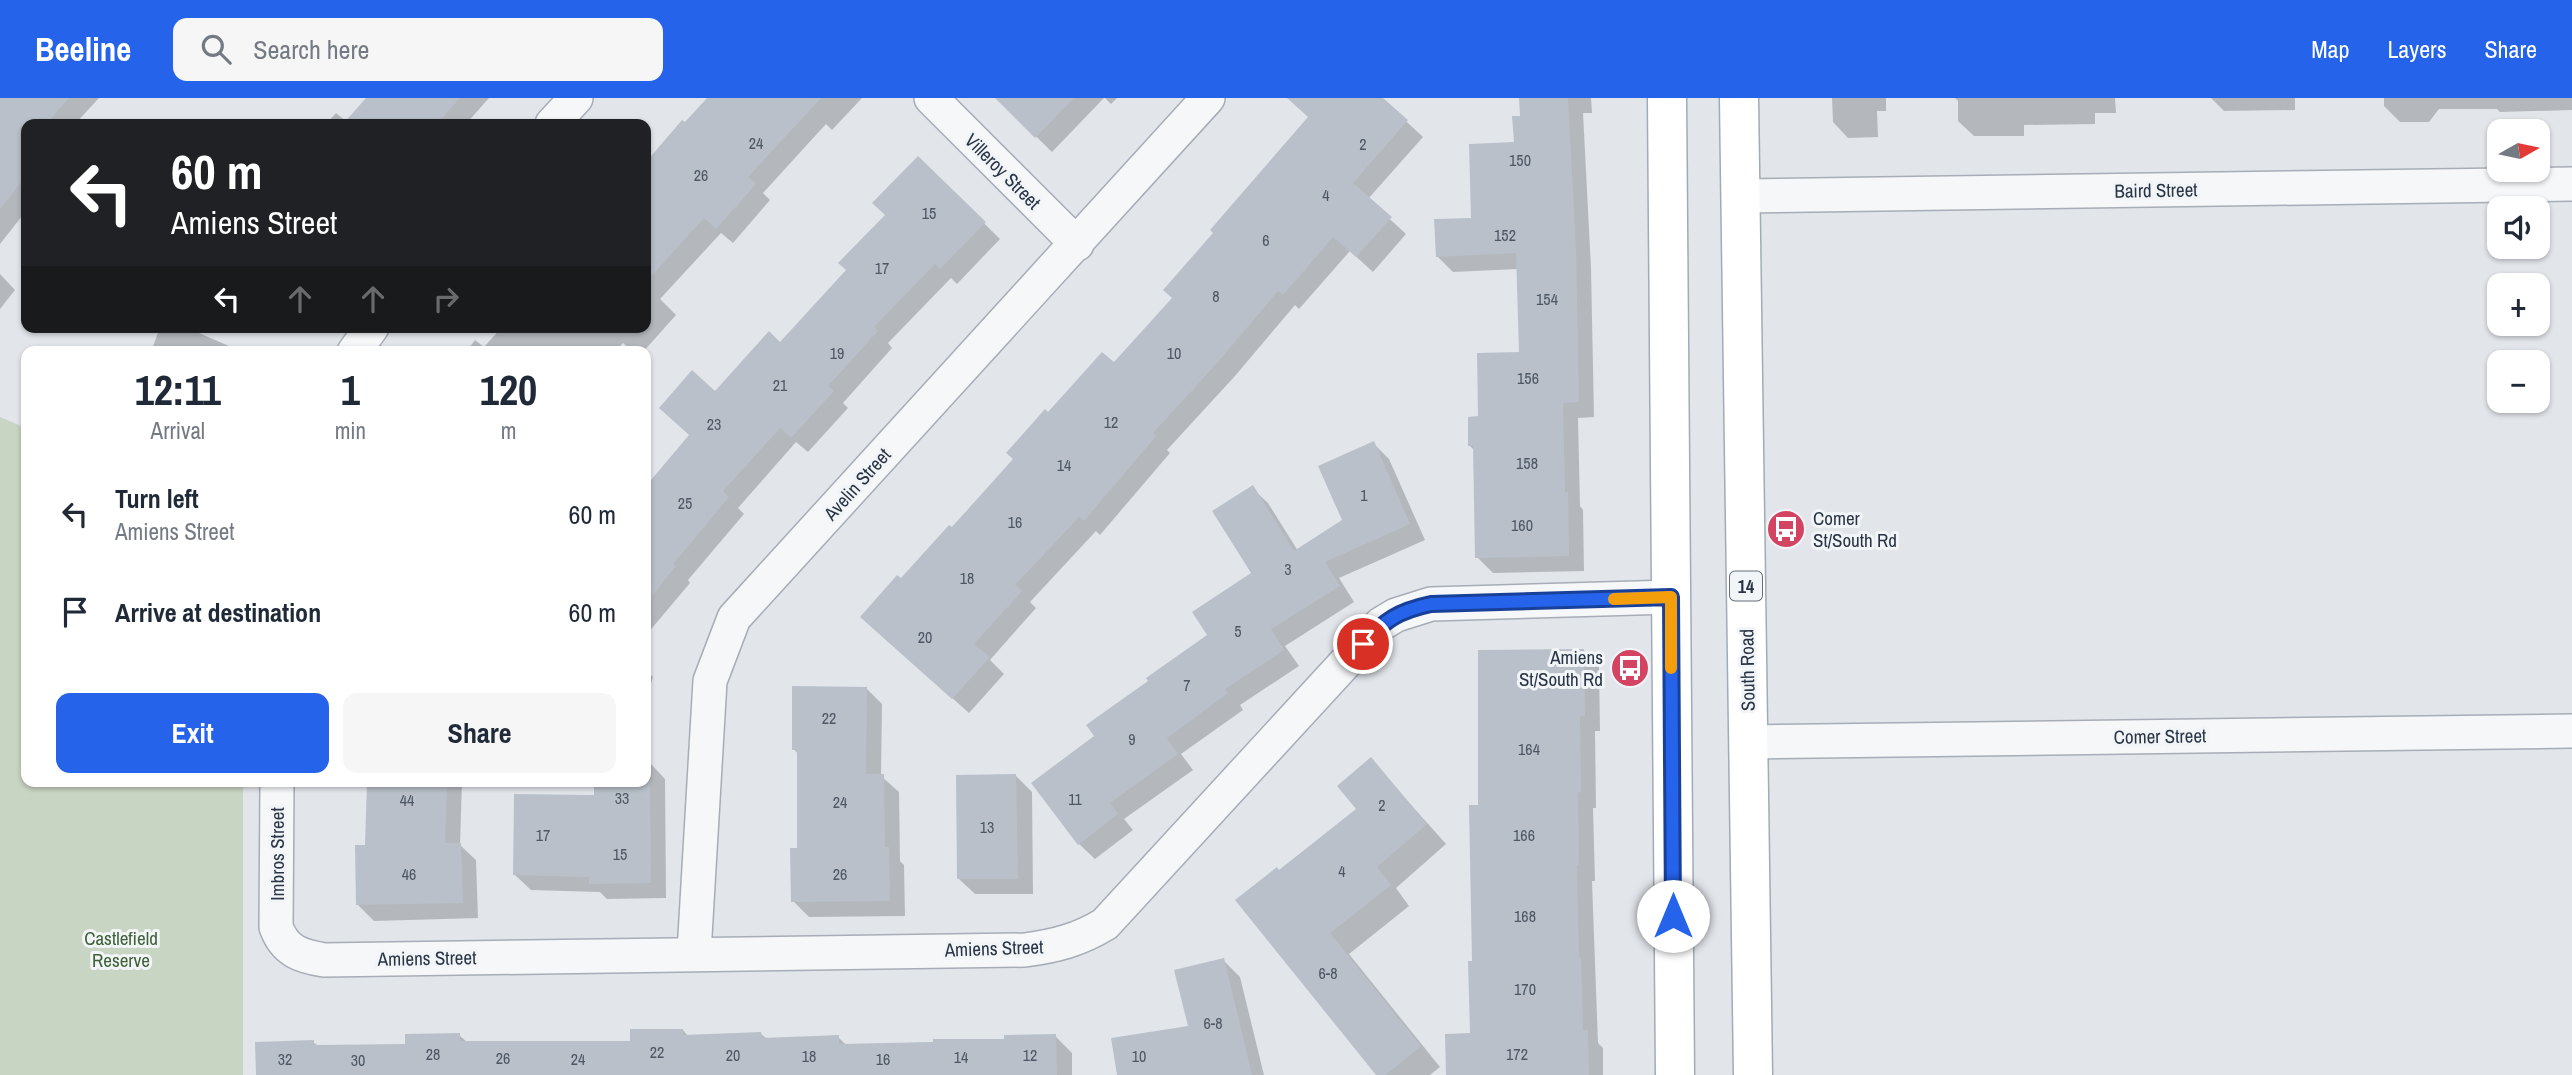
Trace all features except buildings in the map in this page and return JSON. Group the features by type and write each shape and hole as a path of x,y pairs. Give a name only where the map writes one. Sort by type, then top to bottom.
{"main road":[{"path":"1667,98 1675,1075"},
{"name":"South Road","path":"1739,98 1753,1075"}],"street":[{"path":"557,119 576,98"},
{"name":"Villeroy Street","path":"931,98 1077,244"},
{"name":"Avelin Street","path":"694,953 710,681 734,618 1208,98"},
{"name":"Baird Street","path":"1740,196 2572,184"},
{"name":"Amiens Street","path":"276,927 289,949 305,957 324,960 1025,950 1075,940 1105,924 1371,635 1395,615 1431,604 1671,597"},
{"name":"Comer Street","path":"1748,742 2572,730"},
{"name":"Imbros Street","path":"276,927 277,787"}],"green space":[{"name":"Castlefield Reserve","path":"0,417 21,426 21,787 243,787 243,1075 0,1075"}],"slow traffic":[{"path":"1614,599 1671,597 1671,668"}],"place":[{"name":"Comer St/South Rd","path":"1786,529"},
{"name":"Amiens St/South Rd","path":"1630,668"}],"route":[{"path":"1363,644 1395,615 1431,604 1671,597 1673,916"}]}
